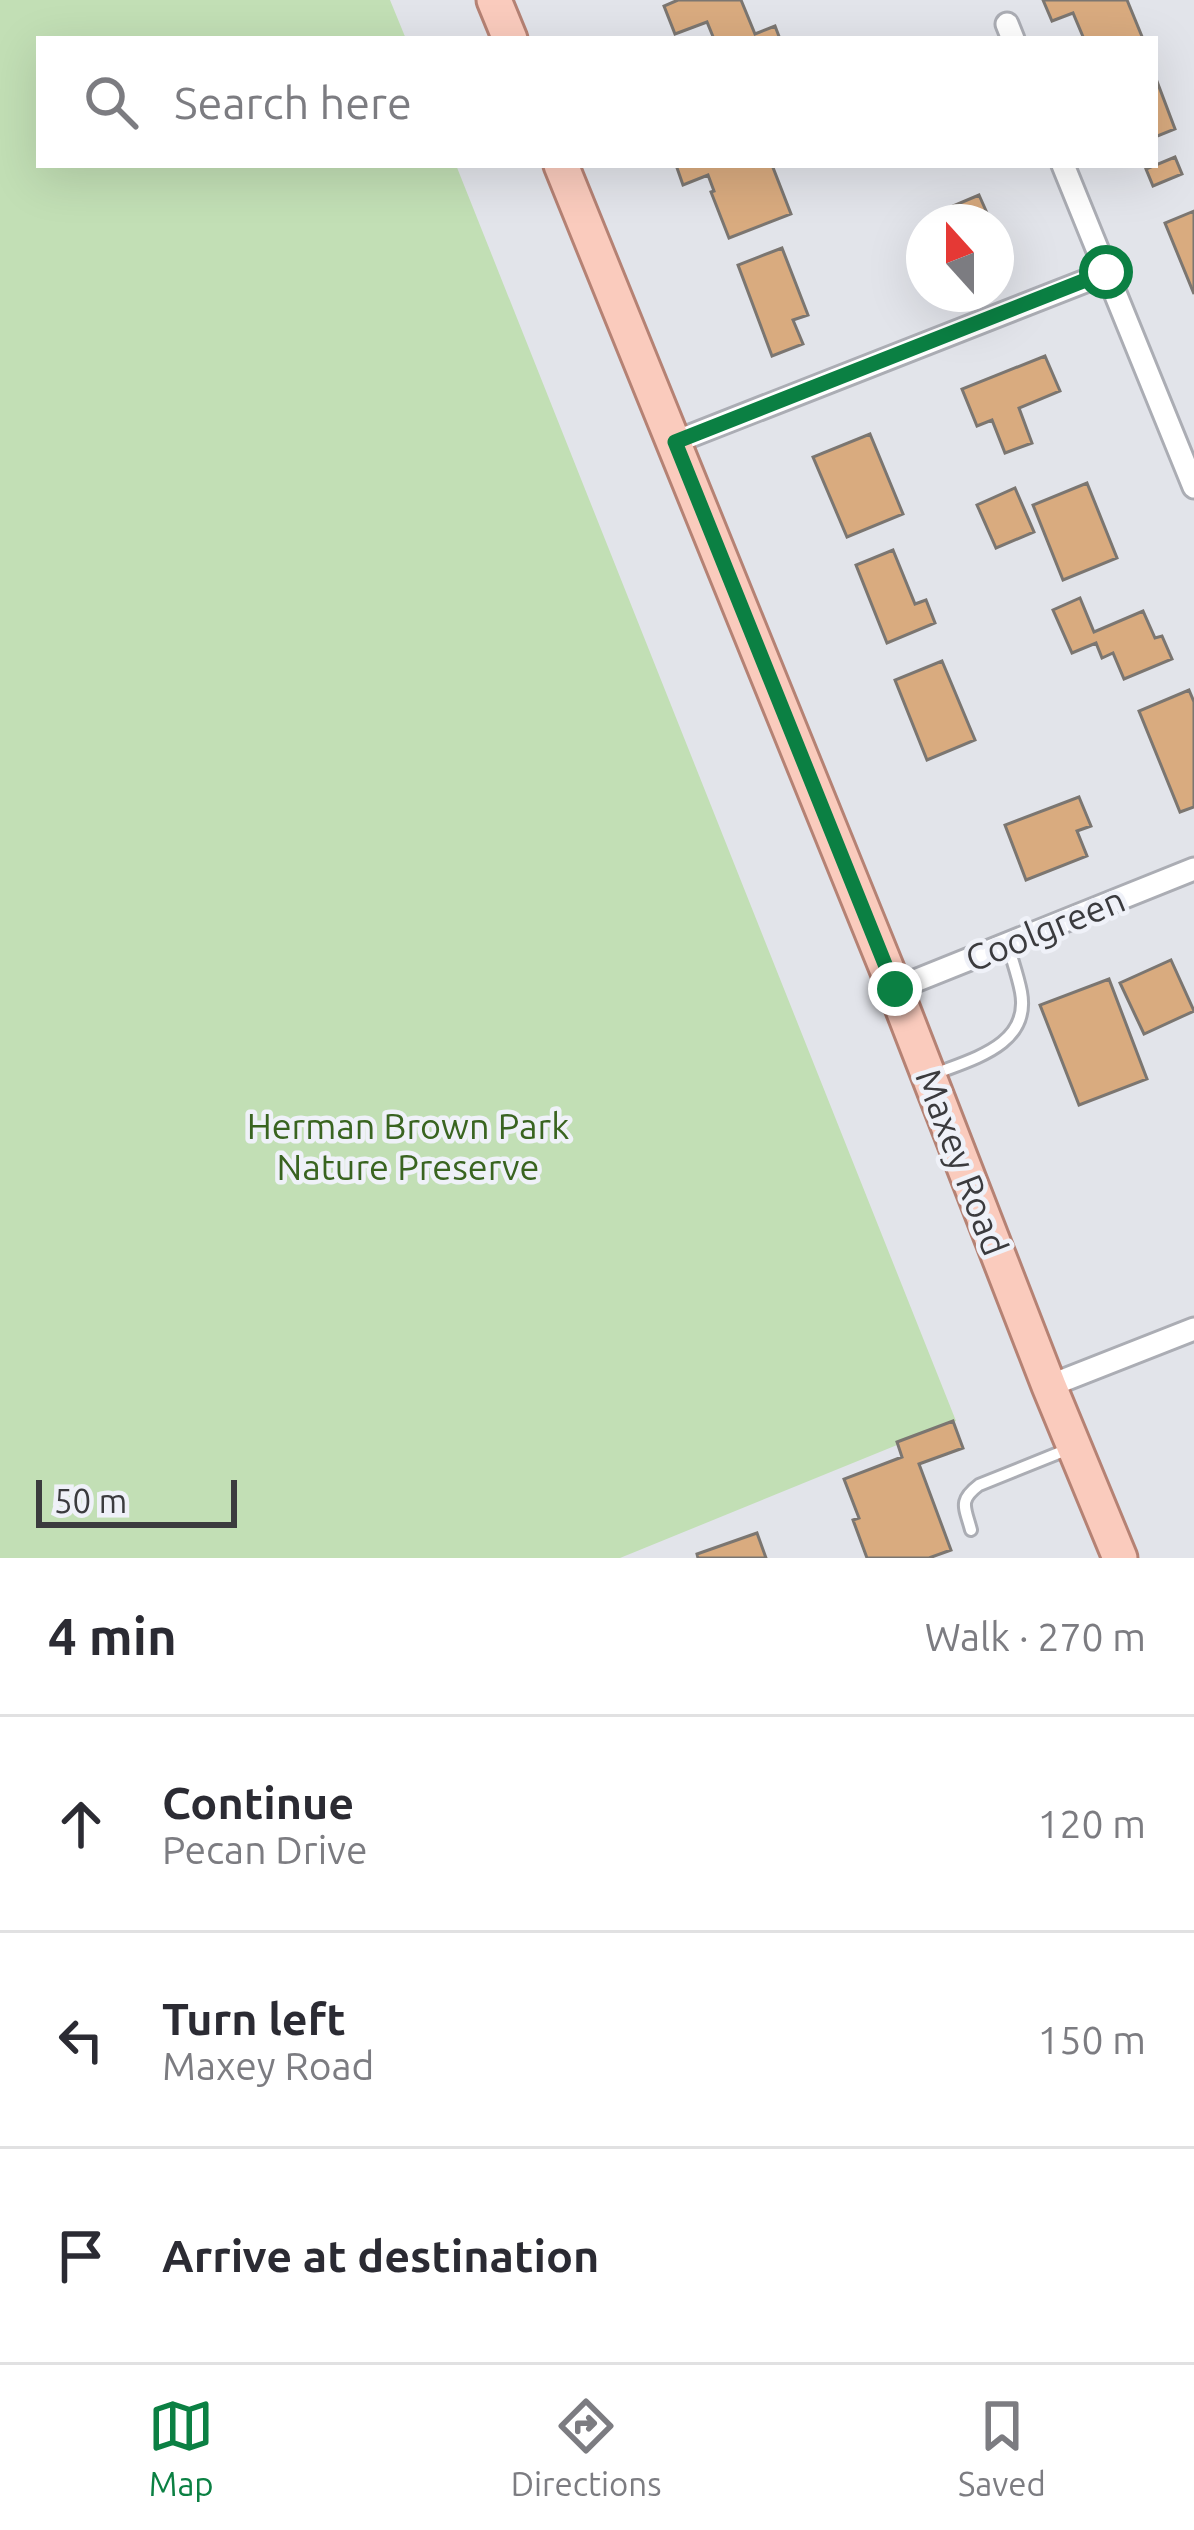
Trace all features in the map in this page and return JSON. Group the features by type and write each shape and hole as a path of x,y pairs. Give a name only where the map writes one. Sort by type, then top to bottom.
{"main road":[{"path":"494,0 508,36"},
{"name":"Maxey Road","path":"562,168 1120,1558"}],"street":[{"path":"1064,168 1194,487"},
{"path":"675,442 1106,272"},
{"name":"Coolgreen","path":"895,989 1194,869"},
{"path":"1049,1386 1194,1329"}],"lane":[{"path":"929,1076 999,1048 1021,1022 1022,996 1008,944"},
{"path":"971,1530 964,1504 979,1485 1074,1447"}],"green space":[{"name":"Herman Brown Park Nature Preserve","path":"0,0 390,0 405,36 36,36 36,168 457,168 956,1421 620,1558 0,1558"}],"building":[{"path":"678,0 741,0 755,34 775,26 779,36 713,36 707,22 675,34 664,6"},
{"path":"1043,0 1127,0 1142,36 1083,36 1073,13 1052,21"},
{"path":"1158,84 1175,129 1158,136"},
{"path":"1175,157 1182,174 1153,186 1146,169 1158,168"},
{"path":"677,168 773,168 791,214 729,238 708,175 683,185"},
{"path":"979,195 983,204 958,204"},
{"path":"1194,211 1194,294 1165,223"},
{"path":"782,248 808,315 793,320 803,344 772,356 738,265"},
{"path":"1045,356 1060,391 1019,408 1032,443 1005,453 992,420 977,426 962,389"},
{"path":"870,434 903,514 847,537 813,457"},
{"path":"1087,483 1117,558 1063,580 1033,505"},
{"path":"1015,488 1034,532 996,548 977,505"},
{"path":"893,550 915,604 926,600 935,623 887,643 856,565"},
{"path":"1080,598 1094,632 1143,611 1155,638 1162,636 1172,659 1124,679 1113,653 1102,658 1096,643 1072,653 1053,610"},
{"path":"942,661 975,740 927,760 895,680"},
{"path":"1189,690 1194,702 1194,807 1180,812 1139,711"},
{"path":"1079,797 1091,826 1077,831 1087,856 1026,880 1005,825"},
{"path":"1171,960 1194,1011 1144,1034 1120,983"},
{"path":"1109,979 1147,1079 1079,1105 1040,1005"},
{"path":"953,1421 963,1448 919,1464 951,1550 929,1558 867,1558 844,1479 902,1457 897,1442"},
{"path":"757,1533 766,1558 698,1558 697,1554"}],"route":[{"path":"895,989 675,442 1106,272"}]}
